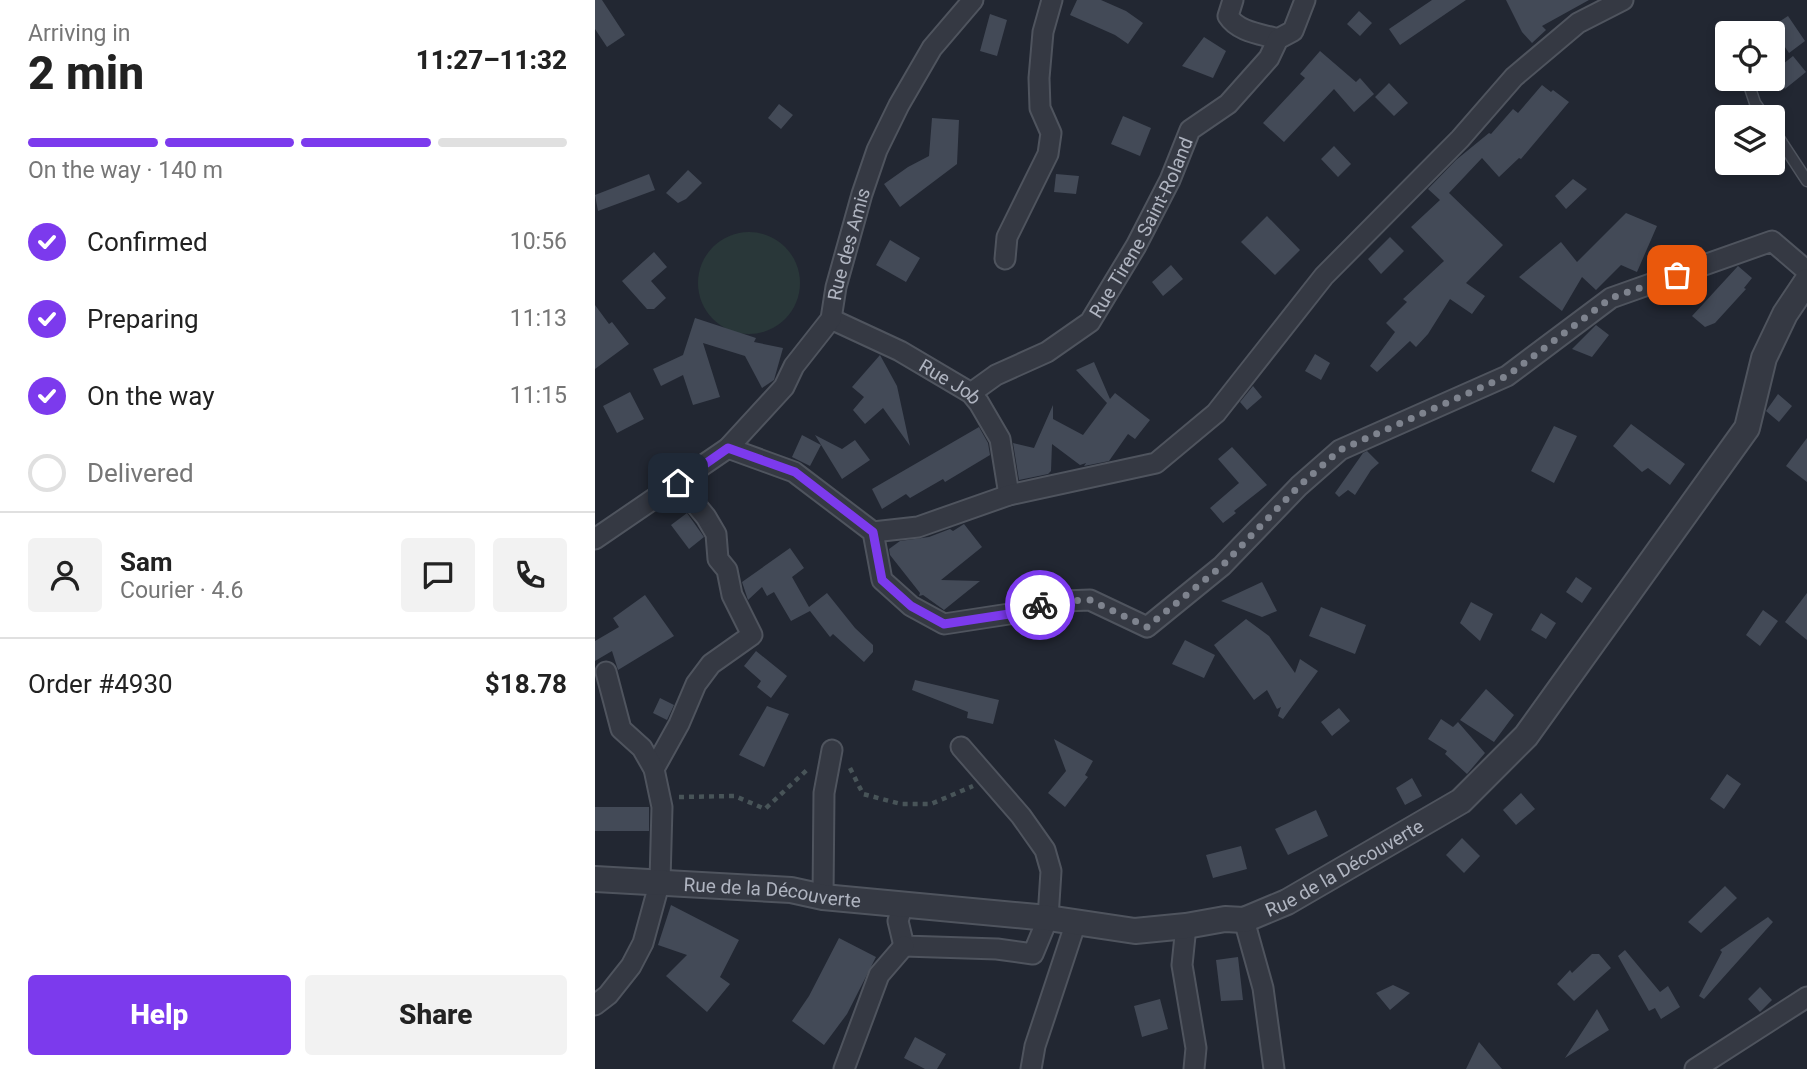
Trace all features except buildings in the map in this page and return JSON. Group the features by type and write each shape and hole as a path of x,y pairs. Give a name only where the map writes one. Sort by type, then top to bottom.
{"street":[{"name":"Rue des Amis","path":"595,540 728,448 784,387 794,366 831,319 840,274 877,150 932,48 973,0"},
{"path":"1005,259 1007,237 1048,154 1051,133 1040,108 1039,78 1044,32 1052,0"},
{"path":"1233,0 1229,16 1233,23 1242,29 1278,39"},
{"name":"Rue Tirene Saint-Roland","path":"971,393 996,375 1047,352 1090,322 1136,246 1170,180 1190,130 1228,104 1269,58 1278,39 1293,32 1305,0"},
{"path":"873,532 918,527 1009,495 1156,463 1216,413 1324,276 1460,139 1514,77 1578,23 1623,0"},
{"path":"728,448 795,472 873,532 882,580 911,606 944,624 1009,614 1032,606 1090,600 1147,627 1222,566 1299,486 1340,450 1507,376 1611,298 1772,241 1807,271"},
{"name":"Rue de la Découverte","path":"595,878 791,890 823,897 1048,918 1135,931 1225,919 1244,920 1287,902 1461,801 1525,736 1748,428 1764,358 1785,314 1807,281"},
{"name":"Rue Job","path":"831,319 900,351 971,393 1000,439 1009,495"},
{"path":"654,769 696,684 711,664 752,635 732,595 727,570 718,559 716,534 706,517 678,483"},
{"path":"595,1005 608,995 631,966 643,943 660,881 662,807 654,769 642,748 621,729 606,672"},
{"path":"904,946 958,947 1033,954 1048,918 1051,871 1045,850 1021,816 961,747"},
{"path":"823,897 824,793 832,750"},
{"path":"903,904 898,921 904,946"},
{"path":"1244,920 1263,988 1274,1069"},
{"path":"1031,1069 1035,1046 1076,922"},
{"path":"1186,926 1182,965 1196,1048 1194,1069"},
{"path":"844,1069 879,975 904,946"},
{"path":"1695,1069 1807,997"}],"lane":[{"path":"1785,147 1807,181"}],"shaded area":[{"path":"749,232 769,236 785,247 796,263 800,283 796,303 785,319 769,330 749,334 729,330 713,319 702,303 698,283 702,263 713,247 729,236"}],"way so far":[{"path":"1040,605 1090,600 1147,627 1222,566 1299,486 1340,450 1507,376 1611,298 1677,275"}],"route":[{"path":"678,483 728,448 795,472 873,532 882,580 911,606 944,624 1009,614 1040,605"}]}
